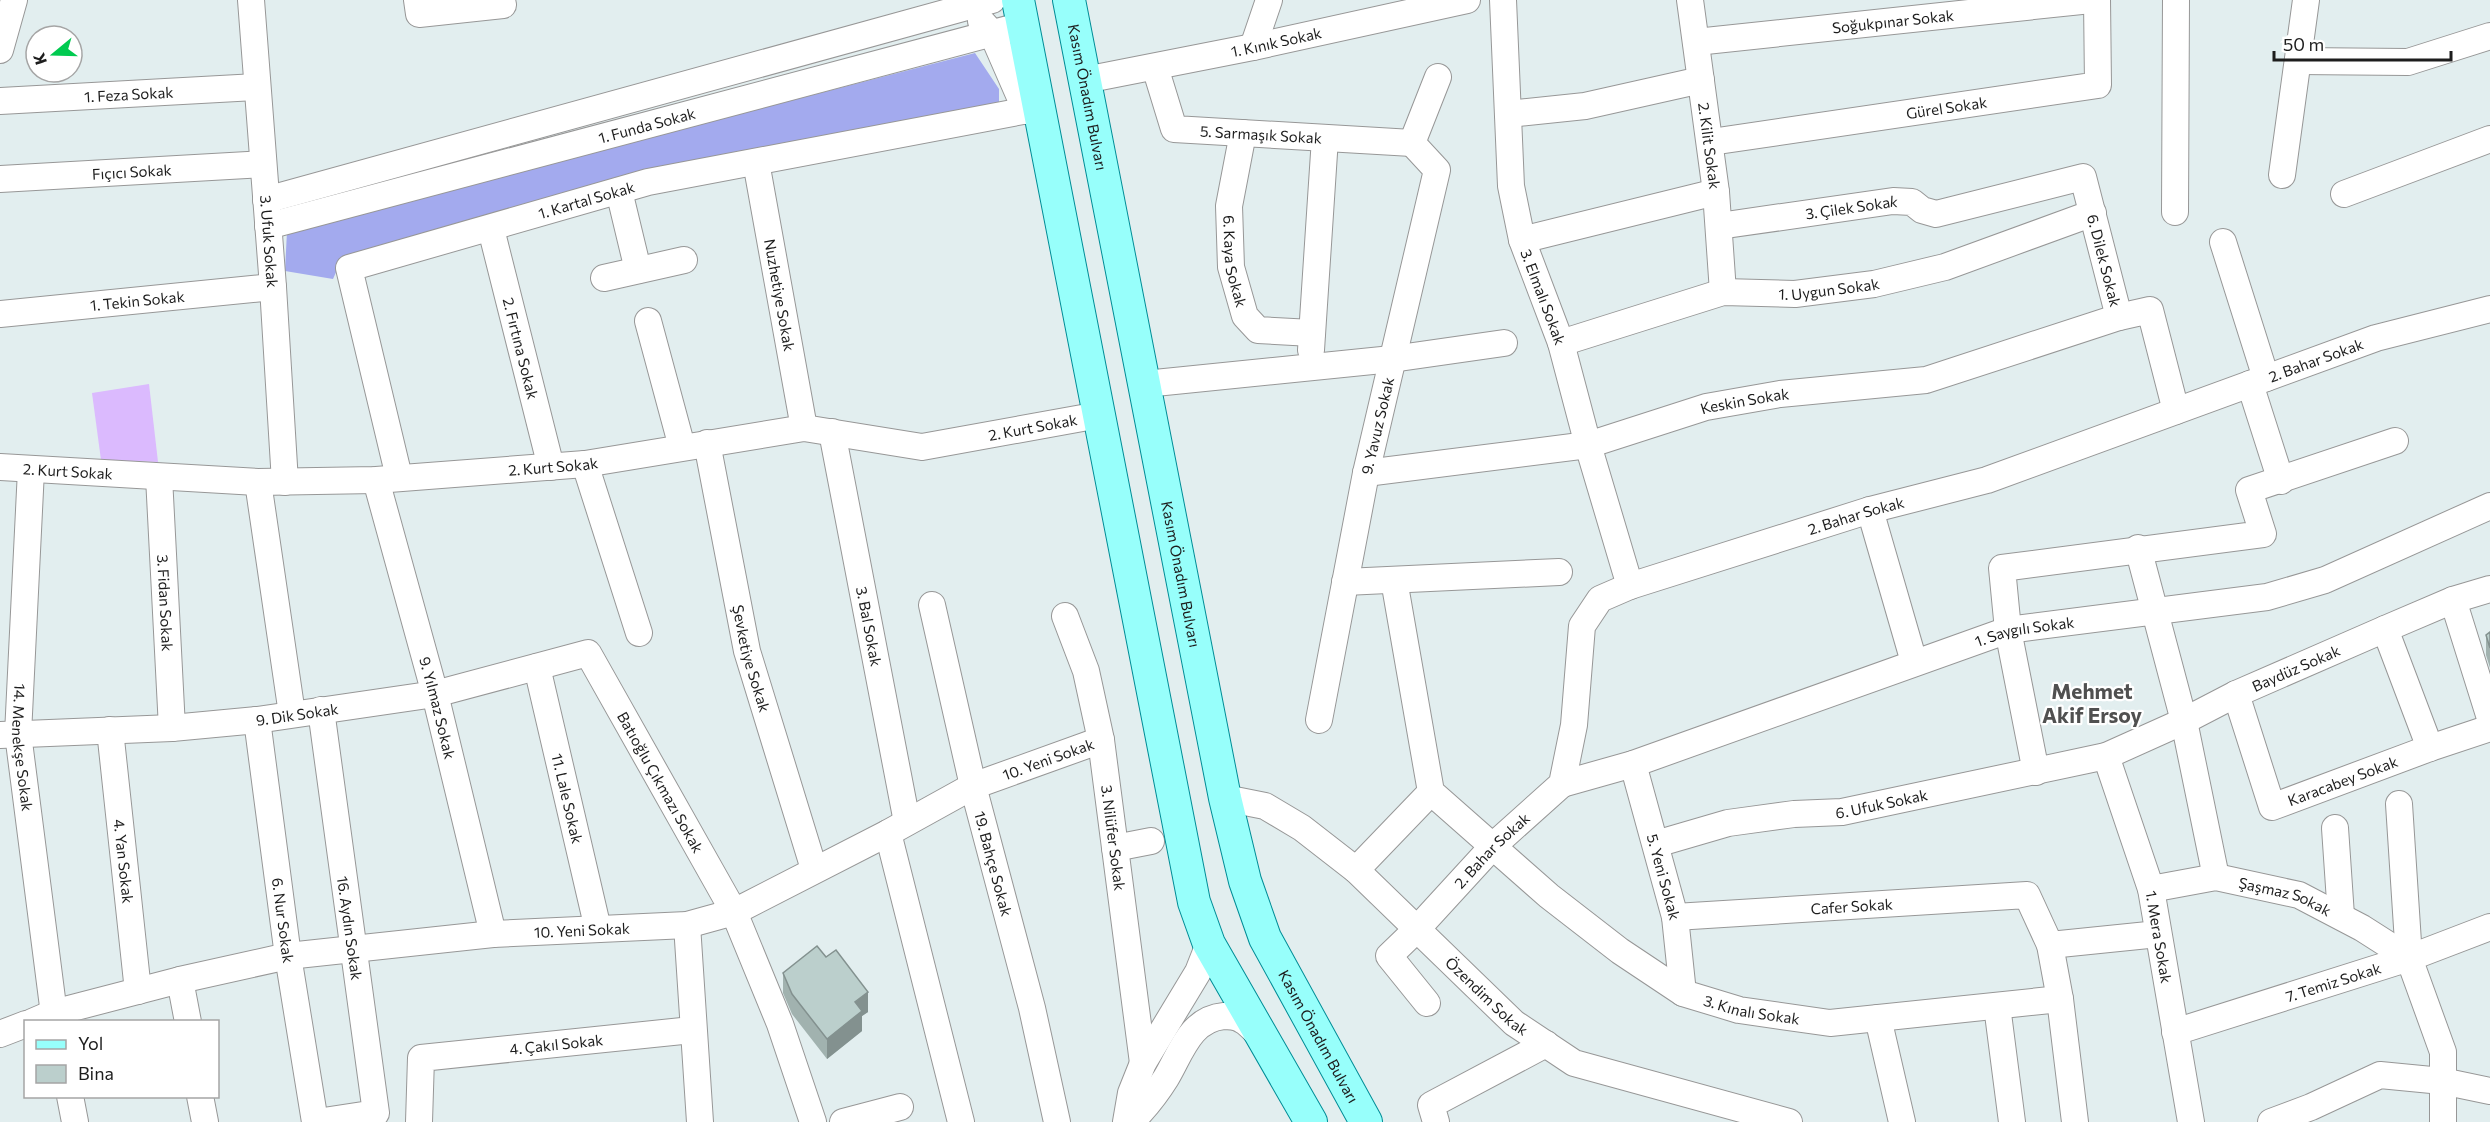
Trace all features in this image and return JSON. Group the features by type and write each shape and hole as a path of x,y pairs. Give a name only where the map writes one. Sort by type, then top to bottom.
{"main road":[{"name":"Kasım Önadım Bulvarı","path":"1069,0 1225,798 1245,880 1265,938 1365,1122"},
{"path":"1021,12 1033,110 1099,415 1194,902 1209,944 1311,1122"}],"street":[{"name":"3. Ufuk Sokak","path":"251,0 285,482"},
{"path":"417,0 419,14 503,5 502,0"},
{"path":"1253,47 1269,0"},
{"name":"1. Kınık Sokak","path":"1085,80 1253,47 1467,0"},
{"name":"3. Elmalı Sokak","path":"1503,0 1511,186 1522,240 1561,342 1588,445 1630,586"},
{"name":"2. Kilit Sokak","path":"1690,0 1711,142 1724,292"},
{"name":"Soğukpınar Sokak","path":"1696,42 2091,0"},
{"name":"Gürel Sokak","path":"1711,142 2098,85 2097,0"},
{"path":"2175,212 2176,0"},
{"path":"2282,175 2306,0"},
{"path":"974,2 1033,110"},
{"name":"1. Funda Sokak","path":"266,200 974,2"},
{"name":"1. Funda Sokak","path":"268,226 992,33 1021,12"},
{"path":"0,50 7,15"},
{"path":"2298,61 2408,62 2490,36"},
{"name":"5. Sarmaşık Sokak","path":"1155,67 1174,129 1412,143"},
{"path":"1412,143 1438,77"},
{"path":"1508,114 1585,106 1701,80"},
{"name":"1. Feza Sokak","path":"0,101 257,87"},
{"name":"1. Kartal Sokak","path":"388,479 349,268 648,182 1033,110"},
{"name":"6. Kaya Sokak","path":"1243,133 1229,206 1231,267 1245,316 1258,330 1312,333"},
{"path":"1310,366 1325,138"},
{"path":"2344,194 2490,139"},
{"name":"9. Yavuz Sokak","path":"1319,720 1366,472 1437,170 1412,143"},
{"name":"Nuzhetiye Sokak","path":"756,162 804,428"},
{"name":"Fıçıcı Sokak","path":"0,179 263,164"},
{"name":"6. Dilek Sokak","path":"2083,177 2119,317 2150,310 2176,411"},
{"name":"3. Çilek Sokak","path":"1719,226 1893,201 1912,202 1922,210 1936,214 2083,177"},
{"path":"619,192 638,270"},
{"path":"1522,240 1716,192"},
{"name":"1. Uygun Sokak","path":"1561,342 1724,292 1795,294 1874,284 1945,267 2093,213"},
{"name":"2. Fırtına Sokak","path":"491,229 551,466"},
{"path":"2223,242 2281,481"},
{"path":"604,278 684,260"},
{"name":"1. Tekin Sokak","path":"0,314 273,287"},
{"name":"2. Bahar Sokak","path":"1426,1003 1389,956 1494,845 1562,784 1574,724 1582,626 1600,599 1630,586 1870,510 1987,480 2376,338 2490,309"},
{"name":"Keskin Sokak","path":"1366,472 1588,445 1706,407 1780,394 1926,380 2119,317"},
{"path":"648,321 682,447"},
{"path":"1145,384 1392,359 1504,343"},
{"name":"2. Kurt Sokak","path":"0,467 258,482 388,479 585,464 804,428 922,447 1099,415"},
{"name":"3. Bal Sokak","path":"832,432 898,827 961,1122"},
{"path":"2036,772 2008,630 2002,568 2138,548 2263,534 2249,490 2395,441"},
{"name":"Şevketiye Sokak","path":"707,443 747,651 814,869"},
{"path":"585,464 639,633"},
{"name":"14. Menekşe Sokak","path":"31,470 9,735 47,1019"},
{"name":"3. Fidan Sokak","path":"159,477 172,728"},
{"name":"9. Yılmaz Sokak","path":"388,479 435,694 493,934"},
{"path":"258,482 292,714"},
{"name":"1. Saygılı Sokak","path":"1562,784 1633,764 2008,630 2267,597 2325,580 2490,506"},
{"path":"1870,510 1914,662"},
{"path":"2138,548 2184,721 2216,877"},
{"path":"1346,582 1558,572"},
{"path":"1356,870 1431,792 1394,580"},
{"name":"Baydüz Sokak","path":"2106,756 2184,721 2236,694 2385,628 2453,600 2490,589"},
{"path":"2453,600 2490,718"},
{"name":"19. Bahçe Sokak","path":"932,605 974,786 1032,1008 1057,1122"},
{"name":"3. Nilüfer Sokak","path":"1065,616 1086,671 1101,740 1143,1063"},
{"path":"2385,628 2430,747"},
{"name":"9. Dik Sokak","path":"9,735 172,728 257,720 435,694 588,653"},
{"name":"Batıoğlu Çıkmazı Sokak","path":"588,653 734,912 780,1024 813,1122"},
{"name":"11. Lale Sokak","path":"537,667 598,929"},
{"name":"Karacabey Sokak","path":"2236,694 2272,807 2430,747 2490,728"},
{"name":"16. Aydın Sokak","path":"321,710 376,1113 344,1120"},
{"name":"6. Nur Sokak","path":"257,720 288,956 316,1122 344,1120"},
{"name":"4. Yan Sokak","path":"110,730 138,991"},
{"name":"10. Yeni Sokak","path":"47,1019 180,980 288,956 493,934 687,925 734,912 974,786 1101,740"},
{"name":"6. Ufuk Sokak","path":"1656,844 1728,823 1794,814 1842,812 2106,756"},
{"name":"1. Mera Sokak","path":"2106,756 2151,889 2191,1122"},
{"name":"5. Yeni Sokak","path":"1633,764 1675,917 1683,993"},
{"name":"3. Kınalı Sokak","path":"1431,792 1494,845 1549,896 1620,951 1683,993 1739,1010 1830,1023 2061,999"},
{"name":"Özendim Sokak","path":"1225,798 1265,806 1302,828 1356,870 1514,1023 1574,1063 1754,1118 1789,1122"},
{"path":"2399,804 2409,958 2442,1052 2443,1122"},
{"path":"2335,828 2341,916"},
{"path":"1115,848 1151,841"},
{"name":"Şaşmaz Sokak","path":"2151,889 2216,877 2299,895 2341,916 2409,958"},
{"name":"Cafer Sokak","path":"1675,917 2027,895 2050,945"},
{"path":"687,925 692,1030 700,1122"},
{"name":"7. Temiz Sokak","path":"2175,1032 2488,933"},
{"path":"2075,1122 2061,999 2050,945 2158,934"},
{"path":"1126,1122 1131,1093 1143,1063 1192,983 1209,944"},
{"path":"180,980 188,1020"},
{"path":"1997,1006 2012,1122"},
{"path":"1131,1122 1144,1109 1166,1078 1184,1044 1199,1024 1215,1017 1231,1016 1243,1020 1263,1039"},
{"path":"1878,1018 1902,1122"},
{"path":"0,1034 24,1025"},
{"name":"4. Çakıl Sokak","path":"419,1122 421,1058 692,1030"},
{"path":"1436,1122 1431,1105 1546,1044"},
{"path":"2271,1122 2311,1107 2380,1075 2442,1081 2490,1091"},
{"path":"70,1098 75,1122"},
{"path":"200,1098 205,1122"},
{"path":"843,1122 900,1107"}],"shaded area":[{"path":"975,53 999,89 999,103 341,261 333,279 285,271 287,231"},
{"path":"149,384 158,462 101,460 92,393"}],"building":[{"path":"2490,632 2490,648 2486,635"},
{"path":"817,946 826,957 836,950 868,992 855,1002 862,1011 827,1039 792,994 783,973"}],"district":[{"name":"Mehmet Akif Ersoy","path":"2092,702"}]}
